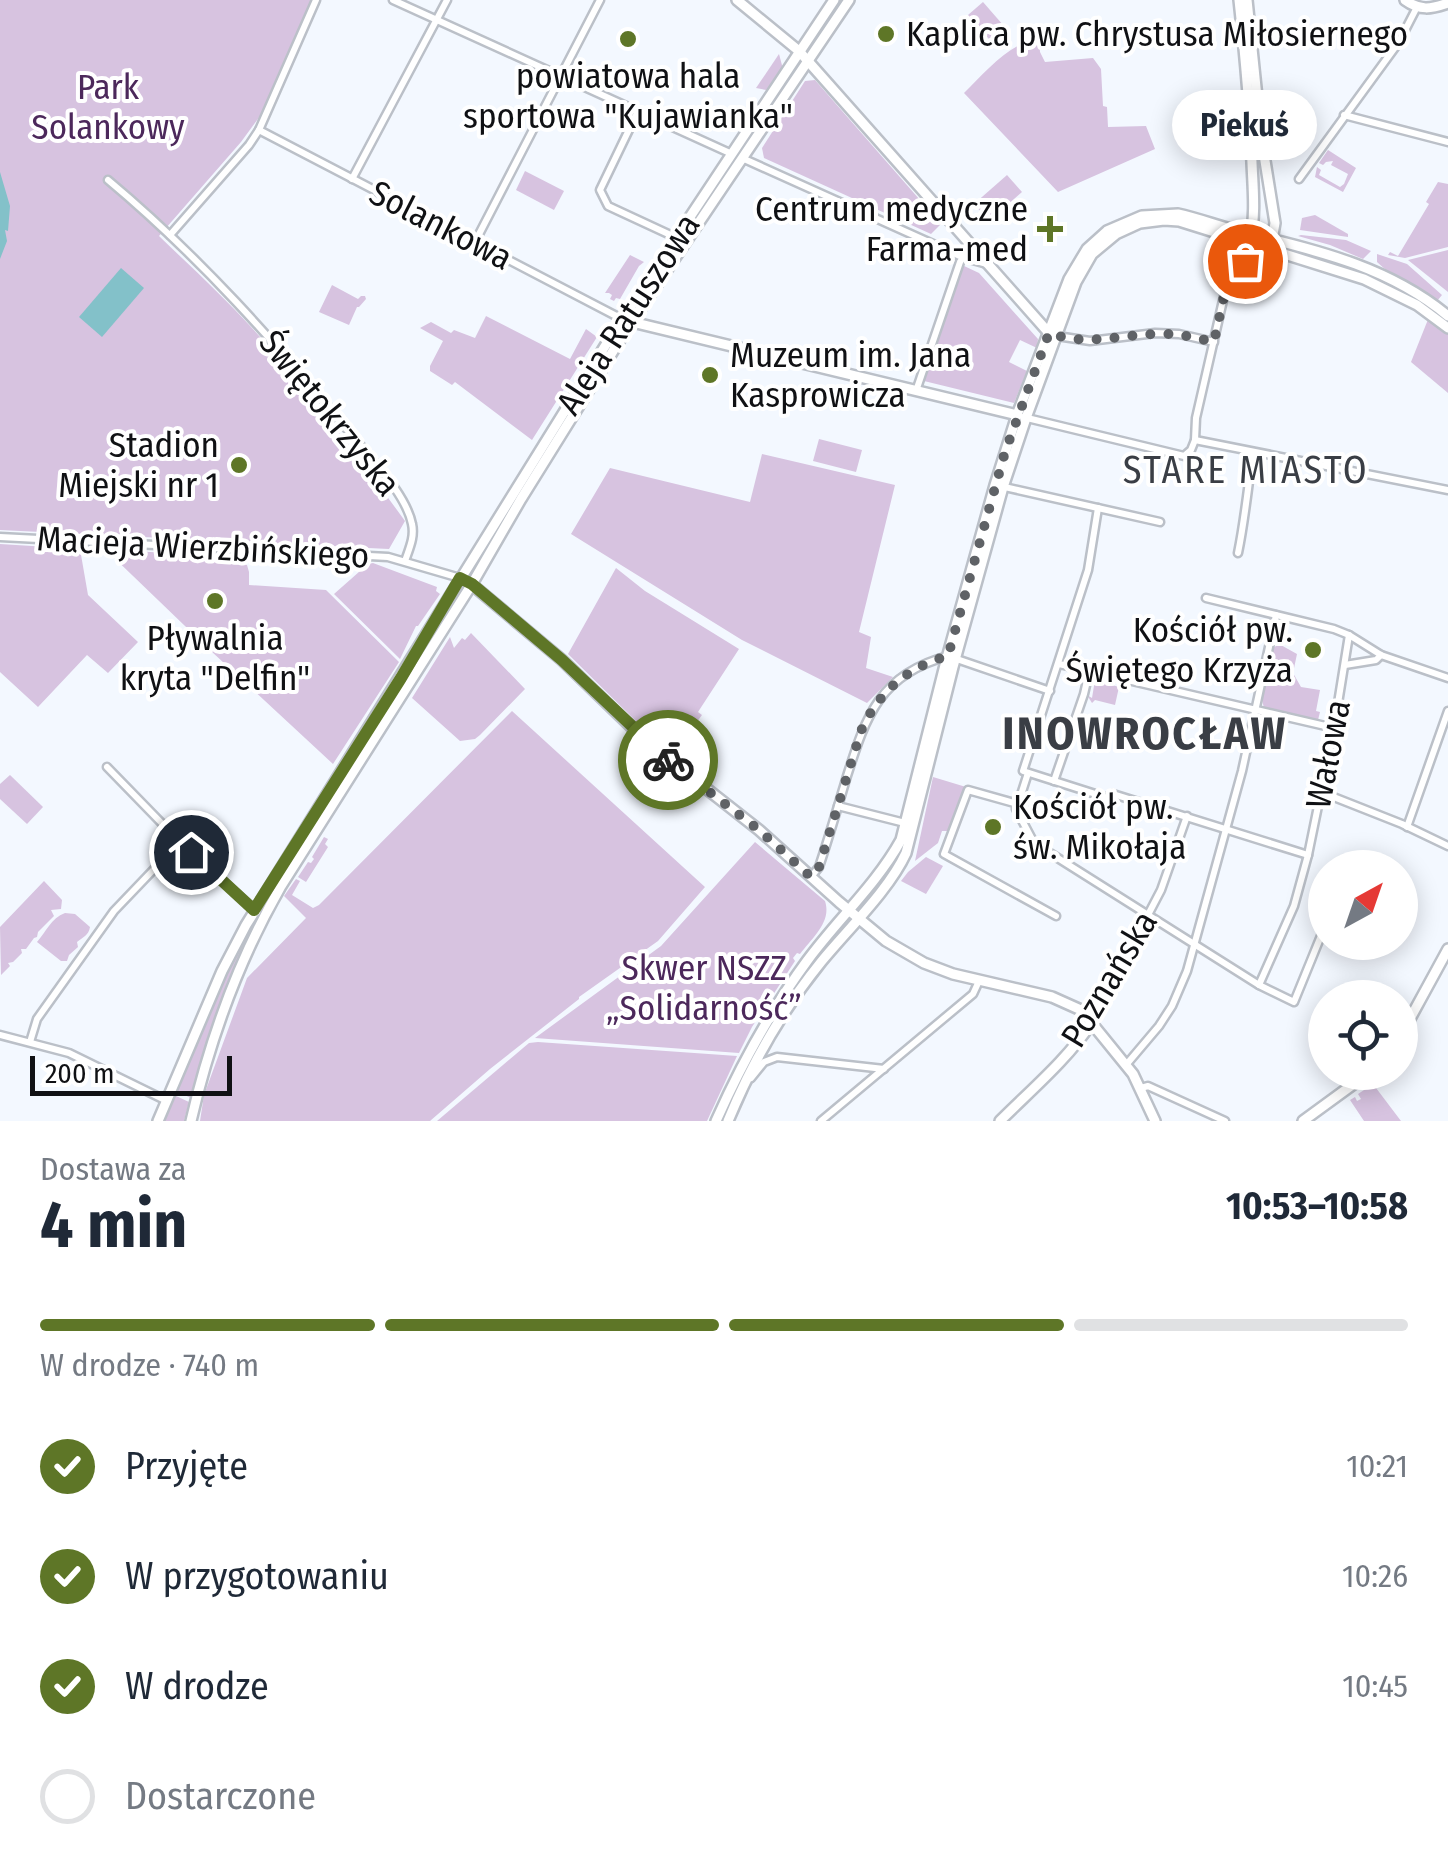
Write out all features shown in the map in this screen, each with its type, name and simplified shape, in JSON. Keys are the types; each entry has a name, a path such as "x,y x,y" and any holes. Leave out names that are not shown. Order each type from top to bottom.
{"street":[{"path":"170,235 259,130 316,0"},
{"path":"393,0 962,257 988,264"},
{"path":"352,178 447,0"},
{"path":"474,242 600,0"},
{"path":"738,0 800,51 1053,335 1090,341 1179,334 1214,342"},
{"name":"Aleja Ratuszowa","path":"628,320 834,0"},
{"name":"Aleja Ratuszowa","path":"259,914 460,578 517,497 677,238 808,62 849,0"},
{"path":"1240,0 1254,215 1249,243 1224,296 1194,440 1448,490"},
{"path":"1247,0 1275,223 1271,244"},
{"path":"1405,0 1426,9 1448,3"},
{"path":"1299,179 1399,42 1417,7"},
{"path":"638,112 600,190 608,206 677,238"},
{"path":"1344,115 1448,142"},
{"name":"Solankowa","path":"259,130 628,320 1184,456 1192,450 1194,440"},
{"name":"Świętokrzyska","path":"108,180 170,235 271,337 366,452 398,494 413,526 405,561"},
{"path":"728,1121 781,1021 901,840 1021,417 1084,265 1101,244 1128,228 1156,221 1178,221 1249,243 1336,256 1384,275 1426,298 1448,316"},
{"path":"1271,244 1418,304 1448,328"},
{"path":"916,392 962,257 971,246"},
{"path":"1238,552 1253,452"},
{"path":"999,486 1160,522"},
{"name":"Aleja Ratuszowa","path":"259,914 472,584 517,497"},
{"path":"1098,508 1088,570 1016,808 1034,843 1260,985 1294,1002 1311,960"},
{"name":"Macieja Wierzbińskiego","path":"0,537 405,561"},
{"path":"405,561 472,584 562,660 657,750 759,830 886,941 953,974 1065,1002 1081,1010 1126,1065 1155,1121"},
{"path":"1206,598 1327,627 1349,635 1381,655 1448,678"},
{"path":"1126,1065 1172,1006 1195,944 1257,708 1276,615"},
{"name":"Wałowa","path":"1309,850 1349,635"},
{"path":"1344,665 1376,660 1381,655"},
{"path":"811,877 819,867 861,731 876,703 898,680 912,670 952,658 1050,690"},
{"path":"1059,664 1334,728"},
{"path":"1054,782 1089,672"},
{"path":"1407,827 1448,711"},
{"path":"108,766 180,842 259,914"},
{"path":"1025,772 1108,798 1113,794 1142,802 1308,855"},
{"path":"1018,804 968,790 944,854 1056,916"},
{"path":"1320,792 1448,846"},
{"path":"838,806 901,822"},
{"name":"Poznańska","path":"1000,1121 1058,1063 1092,1022 1161,890 1187,816"},
{"path":"30,1042 36,1019 114,911 180,842"},
{"name":"Wałowa","path":"1260,985 1294,906 1308,855"},
{"path":"158,1121 222,971 259,914"},
{"path":"191,1121 215,1035 259,914"},
{"path":"716,1121 741,1068 808,960 853,914"},
{"path":"1418,1004 1448,950"},
{"path":"821,1121 973,994 980,981"},
{"path":"0,1035 69,1053 168,1101"},
{"path":"743,1087 764,1062 777,1057 885,1069"},
{"path":"1141,1088 1148,1086 1225,1121"},
{"path":"1304,1121 1346,1090"}],"green space":[{"name":"Park Solankowy","path":"0,0 312,0 263,112 159,236 273,351 387,496 405,521 389,549 0,530"},
{"path":"983,2 1010,33 995,46 968,15"},
{"path":"1039,39 1045,62 1093,58 1101,69 1108,127 1146,126 1155,149 1058,192 964,93 1007,52"},
{"path":"779,54 783,69 773,86 766,90 756,88"},
{"path":"815,80 941,224 931,234 764,158 762,148 805,81"},
{"path":"1328,150 1356,168 1343,192 1315,177 1317,167 1321,170 1319,175 1340,187 1344,184 1348,174 1331,165 1333,161 1319,163"},
{"path":"525,171 564,191 554,210 516,190"},
{"path":"1007,175 1022,192 989,221 974,204"},
{"path":"1438,182 1448,184 1448,247 1405,258 1388,255 1390,252 1398,256"},
{"path":"1315,215 1348,237 1300,230 1302,218"},
{"path":"1298,236 1346,240 1371,251 1363,259"},
{"path":"1448,250 1448,292 1408,260"},
{"path":"1377,254 1407,264 1442,295 1437,301 1398,278 1377,262"},
{"path":"630,255 644,262 620,299 614,301 610,299 612,295 605,293"},
{"path":"962,265 979,273 1038,339 1037,348 1020,340 1009,362 1027,371 1014,403 924,381"},
{"path":"332,285 358,299 365,296 349,325 319,312"},
{"path":"486,316 570,359 586,329 597,337 532,440 455,382 452,385 430,371 443,341 420,328 431,322 451,333 454,330 475,338"},
{"path":"1429,317 1448,333 1448,393 1411,362"},
{"path":"819,439 862,450 856,472 813,461"},
{"path":"762,454 895,485 859,632 871,637 866,668 893,677 867,703 742,640 571,534 610,468 750,502"},
{"path":"0,544 80,549 88,595 138,642 108,673 87,655 38,707 0,672"},
{"path":"106,550 239,556 239,562 247,565 249,585 326,590 399,662 333,764"},
{"path":"373,563 437,587 440,594 416,626 400,659 334,594"},
{"path":"616,568 645,591 739,649 698,712 702,715 673,754 568,654"},
{"path":"450,600 403,686 277,881 401,685"},
{"path":"471,633 525,689 475,739 460,741 412,698 450,637 454,648"},
{"path":"1279,644 1297,654 1293,673 1301,687 1320,690 1318,720 1264,708 1262,700 1273,648"},
{"path":"1095,680 1119,687 1115,705 1095,700 1092,703 1087,695 1092,698"},
{"path":"512,711 705,887 658,941 579,997 430,1121 200,1121 204,1095 247,978 306,918 284,896 296,879 300,881 292,895 313,908 319,905"},
{"path":"10,775 43,807 27,824 0,799 0,784"},
{"path":"933,777 966,787 949,831 942,831 938,843 915,861"},
{"path":"324,837 328,847 306,882 298,877 314,859"},
{"name":"Skwer NSZZ „Solidarność”","path":"755,842 825,901 826,916 820,929 793,958 795,961 739,1053 535,1038 661,946"},
{"path":"926,857 943,866 926,894 901,881"},
{"path":"44,881 62,900 61,909 51,910 54,916 1,975 0,927"},
{"path":"65,913 75,914 90,927 67,961 61,961 37,942 52,922"},
{"path":"253,919 256,922 238,962 191,1098 176,1091 222,980"},
{"path":"529,1043 737,1056 707,1121 437,1121"},
{"path":"1378,1090 1401,1121 1364,1121 1350,1100 1361,1099 1358,1094"},
{"path":"174,1095 189,1102 184,1121 162,1121"}],"water":[{"path":"0,172 10,206 7,241 0,259"},
{"path":"121,268 144,288 102,337 79,317"}],"way so far":[{"path":"668,760 759,830 811,877 819,867 870,712 898,680 948,656 1005,452 1049,333 1090,341 1179,334 1214,342 1224,296 1245,261"}],"place":[{"name":"Kaplica pw. Chrystusa Miłosiernego","path":"886,34"},
{"name":"powiatowa hala sportowa \"Kujawianka\"","path":"628,39"},
{"name":"Centrum medyczne Farma-med","path":"1050,229"},
{"name":"Piekuś","path":"1245,261"},
{"name":"Muzeum im. Jana Kasprowicza","path":"710,375"},
{"name":"Stadion Miejski nr 1","path":"239,465"},
{"name":"Pływalnia kryta \"Delfin\"","path":"215,601"},
{"name":"Kościół pw. Świętego Krzyża","path":"1313,650"},
{"name":"Kościół pw. św. Mikołaja","path":"993,827"}],"district":[{"name":"STARE MIASTO","path":"1246,470"},
{"name":"INOWROCŁAW","path":"1145,734"}],"route":[{"path":"191,852 254,910 460,578 562,660 668,760"}]}
